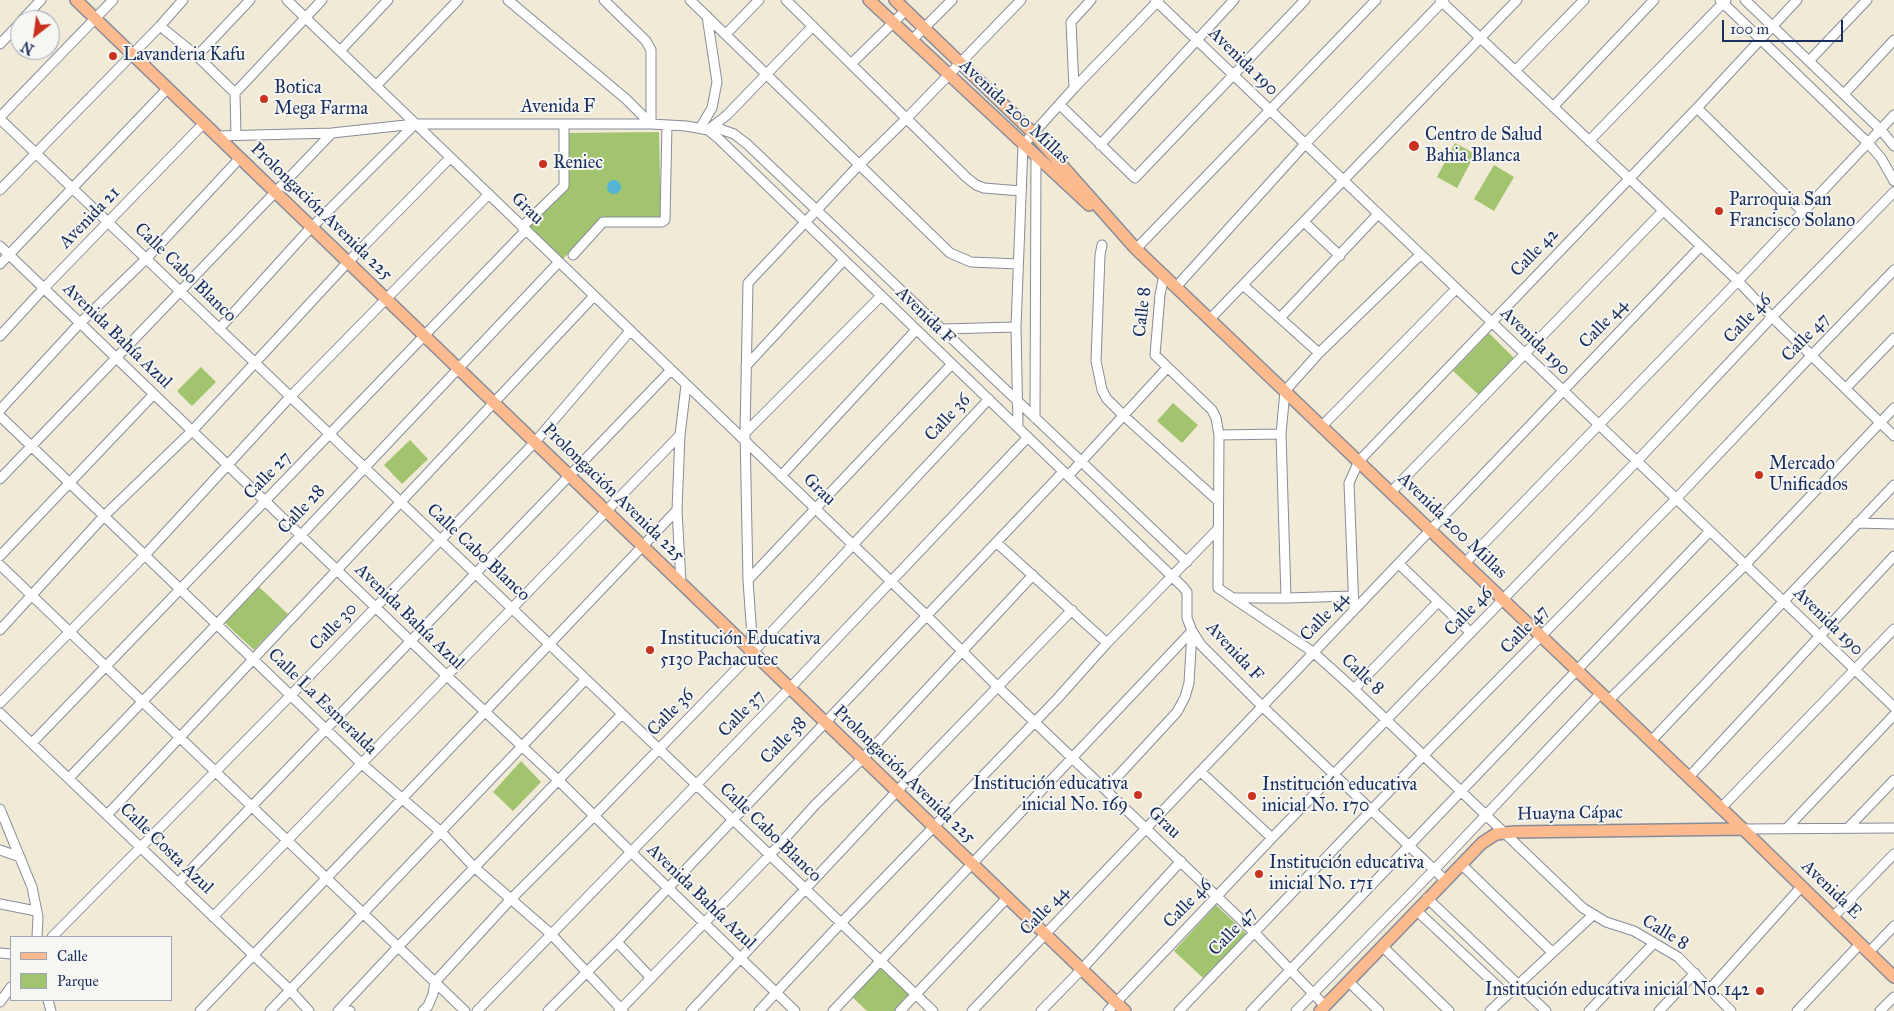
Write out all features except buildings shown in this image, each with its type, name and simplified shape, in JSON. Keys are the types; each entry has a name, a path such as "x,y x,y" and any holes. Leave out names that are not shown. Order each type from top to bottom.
{"main road":[{"name":"Prolongación Avenida 225","path":"76,0 1082,969 1112,1007 1125,1011"},
{"name":"Avenida 200 Millas","path":"895,0 1034,134 1136,249"},
{"name":"Avenida 200 Millas","path":"874,2 893,23 1164,275 1743,829"},
{"name":"Huayna Cápac","path":"1322,1008 1482,842 1496,834 1743,829"},
{"name":"Avenida E","path":"1743,829 1894,976"}],"street":[{"path":"31,10 41,0"},
{"path":"0,118 113,0"},
{"path":"0,190 183,0"},
{"path":"197,56 250,0"},
{"name":"Grau","path":"286,0 686,385 746,438 780,476 1255,932 1313,994 1322,1008"},
{"path":"236,135 235,93 322,0"},
{"path":"340,51 388,0"},
{"path":"376,86 458,0"},
{"path":"508,0 626,99 652,124"},
{"path":"604,0 646,41 651,50 652,124"},
{"path":"690,0 950,253 971,262 1018,264"},
{"path":"726,34 759,0"},
{"path":"787,0 966,178 984,188 1021,191"},
{"path":"912,40 952,0"},
{"path":"753,652 748,580 746,438 748,283 806,224 817,209 859,165 1021,0"},
{"path":"1074,88 1071,22 1091,0"},
{"path":"1100,145 1234,0"},
{"path":"1060,106 1135,178 1304,0"},
{"path":"1136,249 1376,0"},
{"path":"1210,319 1517,0"},
{"path":"1553,106 1654,0"},
{"path":"1746,0 1881,130 1894,146"},
{"name":"Calle 42","path":"1354,610 1349,483 1358,461 1697,108 1796,0"},
{"path":"1809,60 1866,0"},
{"path":"1018,427 1016,327 1023,145 1157,1"},
{"name":"Avenida 190","path":"1157,1 1894,707"},
{"path":"1176,287 1305,144 1442,1 1738,281 1772,317 1894,436"},
{"path":"1590,141 1723,1 1868,143 1881,158 1894,181"},
{"path":"1515,71 1580,2"},
{"path":"851,64 906,10"},
{"path":"704,129 712,108 717,82 707,16"},
{"path":"160,26 197,56 235,93"},
{"path":"704,129 727,115 813,26"},
{"path":"0,44 10,33"},
{"path":"1844,94 1894,40"},
{"path":"0,264 168,88"},
{"path":"1697,108 1803,212"},
{"path":"1464,562 1599,426 1894,115"},
{"name":"Calle Cabo Blanco","path":"0,118 550,644 731,820 881,960 932,1011"},
{"name":"Avenida 21","path":"0,336 204,123"},
{"path":"219,329 312,228 415,124"},
{"name":"Avenida F","path":"218,136 332,133 415,124 652,124 704,129 719,139 1187,592 1187,618 1192,631 1201,645 1262,706 1446,880"},
{"name":"Calle 27","path":"32,744 425,336 564,186 564,124"},
{"path":"573,255 604,222 662,222 666,220 667,125"},
{"path":"704,129 720,129 734,134 817,209 1188,562"},
{"path":"0,478 332,133"},
{"path":"1035,418 1036,157"},
{"path":"0,410 80,323 146,259 240,158"},
{"path":"0,630 104,516 192,431 348,262 450,158"},
{"name":"Calle 46","path":"1112,1007 1272,838 1504,600 1772,317 1894,192"},
{"path":"0,703 145,555 290,397 489,194"},
{"path":"1391,492 1663,211"},
{"path":"1280,318 1378,214"},
{"path":"1304,222 1340,256"},
{"path":"1102,245 1096,361 1102,390 1124,416 1217,500"},
{"name":"Avenida Bahía Azul","path":"0,246 410,641 558,780 795,1011"},
{"name":"Calle 44","path":"972,1011 1700,246"},
{"path":"1286,598 1281,434 1285,391 1319,352 1420,255"},
{"path":"746,366 844,260"},
{"name":"Calle 28","path":"69,778 301,536 559,262"},
{"name":"Calle 47","path":"1179,1011 1423,756 1676,499 1894,270"},
{"name":"Calle 8","path":"1164,275 1160,296 1155,355 1212,410 1216,418 1219,435 1217,500 1218,588 1313,652 1583,908 1606,922 1634,932 1678,957 1728,1010"},
{"path":"1243,285 1319,352"},
{"path":"1322,426 1456,288"},
{"path":"107,815 594,296"},
{"path":"746,438 881,296"},
{"path":"942,329 1016,327"},
{"path":"780,476 916,330"},
{"name":"Calle 30","path":"53,936 291,695 535,442 630,331"},
{"path":"1846,388 1894,338"},
{"path":"748,580 952,364"},
{"name":"Calle 38","path":"548,1011 587,974 731,820 997,543 1066,474 1082,462 1167,368"},
{"path":"178,883 671,370"},
{"path":"680,582 677,510 680,435 686,385"},
{"path":"0,556 154,394"},
{"name":"Calle 36","path":"435,982 510,900 753,652 989,399"},
{"path":"1296,1011 1485,815 1605,696 1745,565 1894,408"},
{"name":"Calle La Esmeralda","path":"0,416 362,764 441,832 474,867 551,934 621,1010"},
{"path":"1219,435 1281,434"},
{"path":"214,917 680,435"},
{"name":"Calle 37","path":"477,1011 632,853 1028,437"},
{"path":"1651,741 1894,485"},
{"path":"200,1011 677,510"},
{"path":"1857,523 1894,524"},
{"path":"760,1011 841,923 1036,722 1107,643 1188,562 1217,530"},
{"path":"1250,1011 1710,531"},
{"path":"997,543 1107,643"},
{"path":"1689,777 1894,556"},
{"path":"1399,564 1471,634"},
{"path":"0,565 325,879 465,1011"},
{"path":"621,1010 769,856 815,805 863,758 1033,576"},
{"path":"1233,598 1353,596"},
{"path":"1354,689 1438,602"},
{"path":"691,1011 897,791 1072,610"},
{"path":"1721,808 1894,628"},
{"path":"833,1011 1192,631"},
{"path":"1106,789 1177,712 1185,697 1188,683 1192,631"},
{"path":"270,1011 361,913 441,832 586,679"},
{"name":"Calle Costa Azul","path":"0,712 290,990 309,1011"},
{"path":"339,1010 622,714"},
{"path":"1787,828 1894,715"},
{"path":"1201,772 1272,838"},
{"path":"1848,828 1894,780"},
{"path":"0,809 32,887 38,917 37,936"},
{"name":"Huayna Cápac","path":"1743,829 1894,828"},
{"path":"0,850 20,857"},
{"path":"1833,916 1894,854"},
{"path":"1041,1011 1181,861"},
{"path":"1461,864 1552,952"},
{"path":"1708,990 1802,886"},
{"path":"900,1011 1008,898"},
{"path":"1427,898 1546,1011"},
{"path":"0,904 36,911"},
{"path":"1416,910 1507,995"},
{"path":"1490,1011 1593,915"},
{"path":"1797,1011 1864,948 1894,926"},
{"path":"617,942 652,978"},
{"path":"1589,1011 1654,943"},
{"path":"1382,946 1450,1011"},
{"path":"1659,1011 1695,973"},
{"path":"1348,981 1379,1011"},
{"path":"423,1011 434,994 435,982"},
{"path":"0,1002 10,987"},
{"path":"1880,1011 1894,997"},
{"path":"339,1010 350,1011"}],"green space":[{"path":"659,132 661,218 600,220 561,261 526,228 566,186 566,133"},
{"path":"1455,143 1475,154 1457,188 1437,177"},
{"path":"1494,165 1514,177 1494,211 1474,199"},
{"path":"1489,333 1515,359 1479,395 1453,371"},
{"path":"201,367 216,382 192,406 177,391"},
{"path":"1173,403 1198,425 1182,443 1157,421"},
{"path":"410,440 428,459 402,484 384,465"},
{"path":"259,587 288,614 254,650 225,623"},
{"path":"521,761 541,782 513,811 493,792"},
{"path":"1216,905 1248,935 1203,978 1174,951"},
{"path":"880,966 910,996 896,1011 867,1011 851,996"}],"water":[{"path":"614,180 619,182 621,187 619,192 614,194 609,192 607,187 609,182"}],"place":[{"name":"Lavanderia Kafu","path":"113,56"},
{"name":"Botica Mega Farma","path":"264,99"},
{"name":"Centro de Salud Bahia Blanca","path":"1414,146"},
{"name":"Reniec","path":"543,164"},
{"name":"Parroquia San Francisco Solano","path":"1719,211"},
{"name":"Mercado Unificados","path":"1759,475"},
{"name":"Institución Educativa 5130 Pachacutec","path":"650,650"},
{"name":"Institución educativa inicial No. 169","path":"1138,795"},
{"name":"Institución educativa inicial No. 170","path":"1252,796"},
{"name":"Institución educativa inicial No. 171","path":"1259,874"},
{"name":"Institución educativa inicial No. 142","path":"1760,991"}]}
